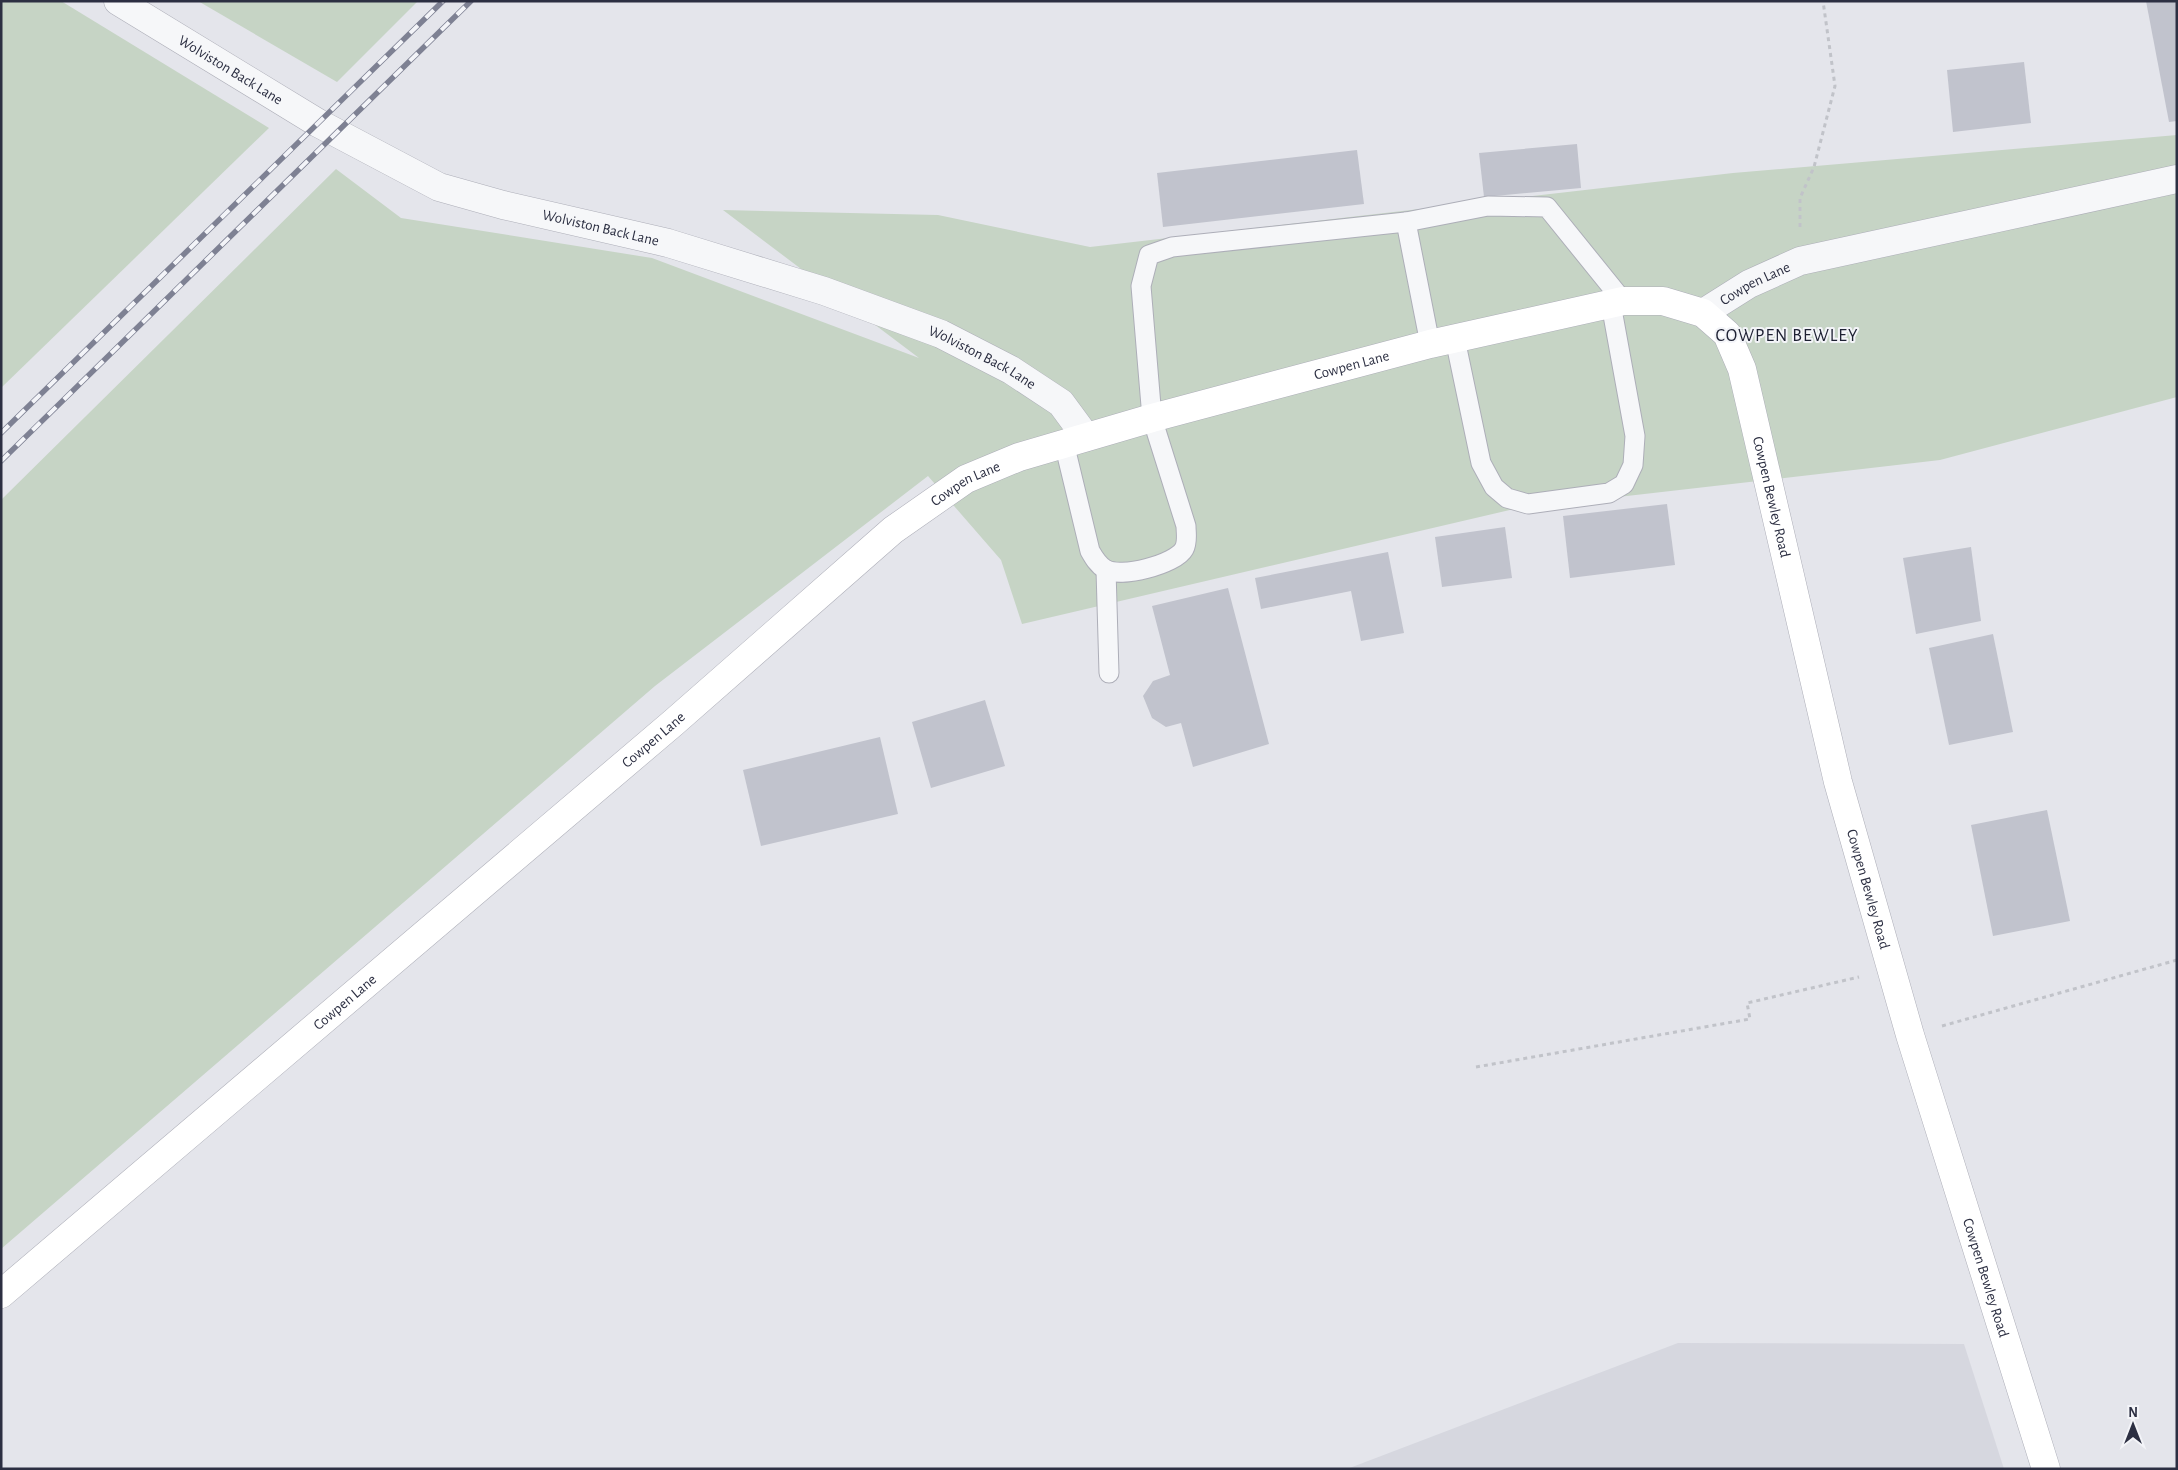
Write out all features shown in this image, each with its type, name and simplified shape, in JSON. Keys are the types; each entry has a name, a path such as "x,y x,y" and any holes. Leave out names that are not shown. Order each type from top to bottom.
{"street":[{"name":"Wolviston Back Lane","path":"118,1 318,123 438,187 503,205 668,243 824,291 941,334 1010,370 1061,403 1075,440"},
{"name":"Cowpen Lane","path":"1,1294 673,723 893,530 966,479 1018,456 1152,418 1442,342 1617,303 1663,301 1703,313 1749,284 1800,261 2177,179"},
{"name":"Cowpen Bewley Road","path":"1703,313 1728,334 1742,369 1838,782 1910,1035 2046,1469"}],"lane":[{"path":"1075,440 1090,551 1096,561 1106,570 1122,573 1138,571 1176,558 1184,549 1187,538 1186,526 1152,418 1141,286 1149,255 1172,247 1406,222 1488,206 1547,207 1617,303 1635,436 1633,465 1624,484 1609,493 1528,504 1507,498 1494,487 1481,464 1406,222"},
{"path":"1106,570 1109,673"}],"path":[{"path":"1800,261 1800,198 1814,167 1835,86 1823,1"},
{"path":"1910,1035 2177,960"},
{"path":"1476,1067 1750,1019 1746,1003 1892,970"}],"shaded area":[{"path":"1678,1343 1964,1344 2004,1469 1347,1469"}],"green space":[{"path":"1,1 61,1 269,128 1,388"},
{"path":"198,1 418,1 337,82"},
{"path":"2177,135 2177,397 1940,460 1514,509 1022,624 1001,560 928,476 655,686 1,1249 1,500 336,169 401,218 652,258 919,358 723,210 938,215 1090,247 1733,173"}],"building":[{"path":"2146,1 2177,1 2177,121 2169,122"},
{"path":"2024,62 2031,123 1953,132 1947,70"},
{"path":"1577,144 1581,188 1484,197 1479,153"},
{"path":"1357,150 1364,204 1163,227 1157,173"},
{"path":"1667,504 1675,565 1570,578 1563,516"},
{"path":"1505,527 1512,578 1442,587 1435,537"},
{"path":"1971,547 1981,621 1916,634 1903,558"},
{"path":"1388,552 1404,633 1361,641 1351,591 1261,609 1255,578"},
{"path":"1228,588 1269,744 1193,767 1181,723 1166,727 1152,718 1143,696 1153,681 1170,675 1152,606"},
{"path":"1993,634 2013,732 1949,745 1929,648"},
{"path":"985,700 1005,766 931,788 912,722"},
{"path":"880,737 898,814 761,846 743,770"},
{"path":"2047,810 2070,921 1993,936 1971,825"}],"railway":[{"path":"1,433 443,1"},
{"path":"1,461 471,1"}],"district":[{"name":"COWPEN BEWLEY","path":"1787,335"}]}
